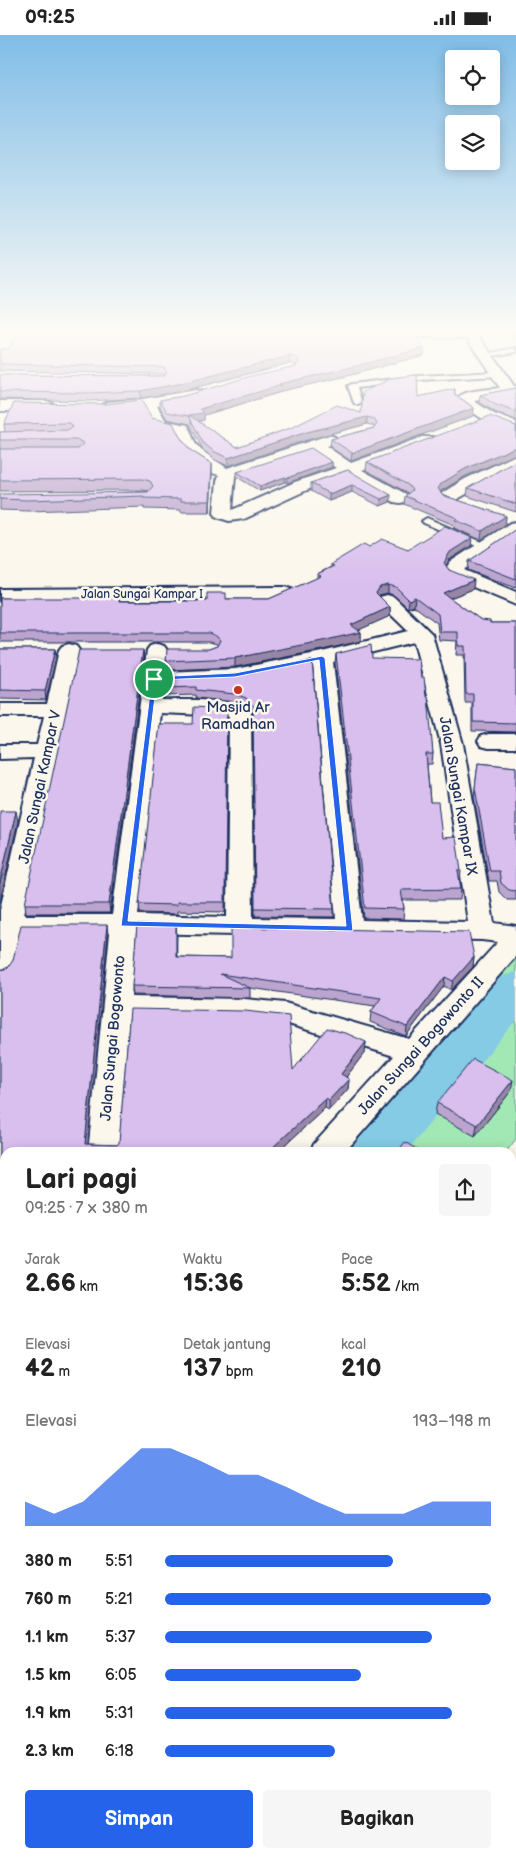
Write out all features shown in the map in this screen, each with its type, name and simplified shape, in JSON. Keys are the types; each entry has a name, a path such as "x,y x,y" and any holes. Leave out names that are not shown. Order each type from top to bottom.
{"street":[{"path":"154,414 160,425 182,428 186,443 197,457 228,473"},
{"path":"486,414 516,428"},
{"path":"471,424 490,417"},
{"path":"346,436 228,473 225,479 223,513 234,516 301,486 443,434"},
{"path":"313,445 349,469 400,497"},
{"path":"465,503 448,497 470,483 516,460"},
{"path":"513,521 486,547 457,565 454,572 516,599"},
{"name":"Jalan Sungai Kampar I","path":"0,595 284,593"},
{"path":"387,601 422,634"},
{"path":"154,679 235,675 322,658 422,634"},
{"name":"Jalan Sungai Kampar IX","path":"422,634 452,744 482,931"},
{"name":"Jalan Sungai Kampar V","path":"0,969 5,924 13,913 69,650"},
{"name":"Jalan Sungai Bogowonto","path":"104,1147 124,924 151,706 156,650"},
{"path":"322,658 350,929"},
{"path":"151,706 232,709 240,713 240,926"},
{"path":"0,710 56,710"},
{"path":"489,741 516,741"},
{"path":"0,752 47,751"},
{"path":"5,924 124,924 482,931 516,935"},
{"name":"Jalan Sungai Bogowonto II","path":"330,1147 516,939"},
{"path":"116,1007 245,1009 286,1013 415,1052"}],"lane":[{"path":"427,521 486,547"}],"green space":[{"path":"516,955 516,1139 510,1147 340,1147"}],"building":[{"path":"9,414 150,414 152,418 173,423 180,437 190,450 212,464 210,501 143,498 144,496 28,500 0,499 0,494 148,492 153,486 150,481 142,479 0,480 0,449 78,449 84,444 78,440 0,440 0,432 67,430 73,427 70,423 4,424"},
{"path":"178,414 196,414 189,415 237,447 293,427 319,414 458,414 352,453 331,439 374,428 377,424 374,419 367,417 307,432 228,458 215,452 203,443 189,416"},
{"path":"490,416 516,426 516,447 465,469 442,483 438,488 442,495 506,516 482,531 405,496 412,490 408,485 367,462"},
{"path":"311,448 332,462 260,486 237,472"},
{"path":"516,461 516,504 468,488"},
{"path":"348,470 391,495 381,499 352,485 329,494 311,483"},
{"path":"445,526 472,538 450,552 444,563 449,570 474,580 443,593 481,620 490,621 490,623 516,623 516,723 473,722 473,694 466,694 465,646 458,646 458,632 440,632 438,614 415,597 409,600 396,587 388,585 380,587 376,593 390,607 351,625 361,632 235,658 166,661 167,649 209,649 217,646 220,640 209,633 0,633 0,598 97,598 98,594 120,594 119,601 207,601 207,593 226,593 226,599 269,599 321,576 317,574 334,566 331,564 364,544 369,547 382,539 408,549"},
{"path":"516,529 516,579 469,561"},
{"path":"371,645 372,658 419,659 421,677 424,677 426,696 428,696 433,754 426,754 430,802 438,802 442,838 456,837 461,871 458,871 461,889 401,890 404,909 365,908 336,654"},
{"path":"0,649 55,649 45,691 0,690"},
{"path":"79,650 143,650 109,904 25,904"},
{"path":"312,661 334,909 255,908 253,705 246,698 235,694 196,690 196,687 164,688 164,679 235,675"},
{"path":"194,707 227,709 225,902 177,902 177,905 139,904 159,724 193,724"},
{"path":"478,763 516,767 516,891 509,890 501,883 499,871 490,871 475,788"},
{"path":"0,811 16,811 0,883"},
{"path":"21,925 107,925 85,1144 117,1145 119,1143 130,1009 245,1011 289,1016 293,1070 327,1028 366,1042 341,1074 349,1079 329,1100 326,1098 273,1147 0,1147 0,970 8,968 13,960"},
{"path":"137,925 176,926 176,957 231,958 231,927 469,932 474,957 453,981 445,977 407,1027 371,1012 381,998 220,974 250,988 132,986"},
{"path":"473,1059 513,1080 477,1125 437,1103"},
{"path":"405,1142 413,1147 401,1147"}],"waterway":[{"path":"379,1147 516,989"}],"place":[{"name":"Masjid Ar Ramadhan","path":"238,690"}],"route":[{"path":"322,658 350,929 124,924 154,679 235,675 322,658"}]}
